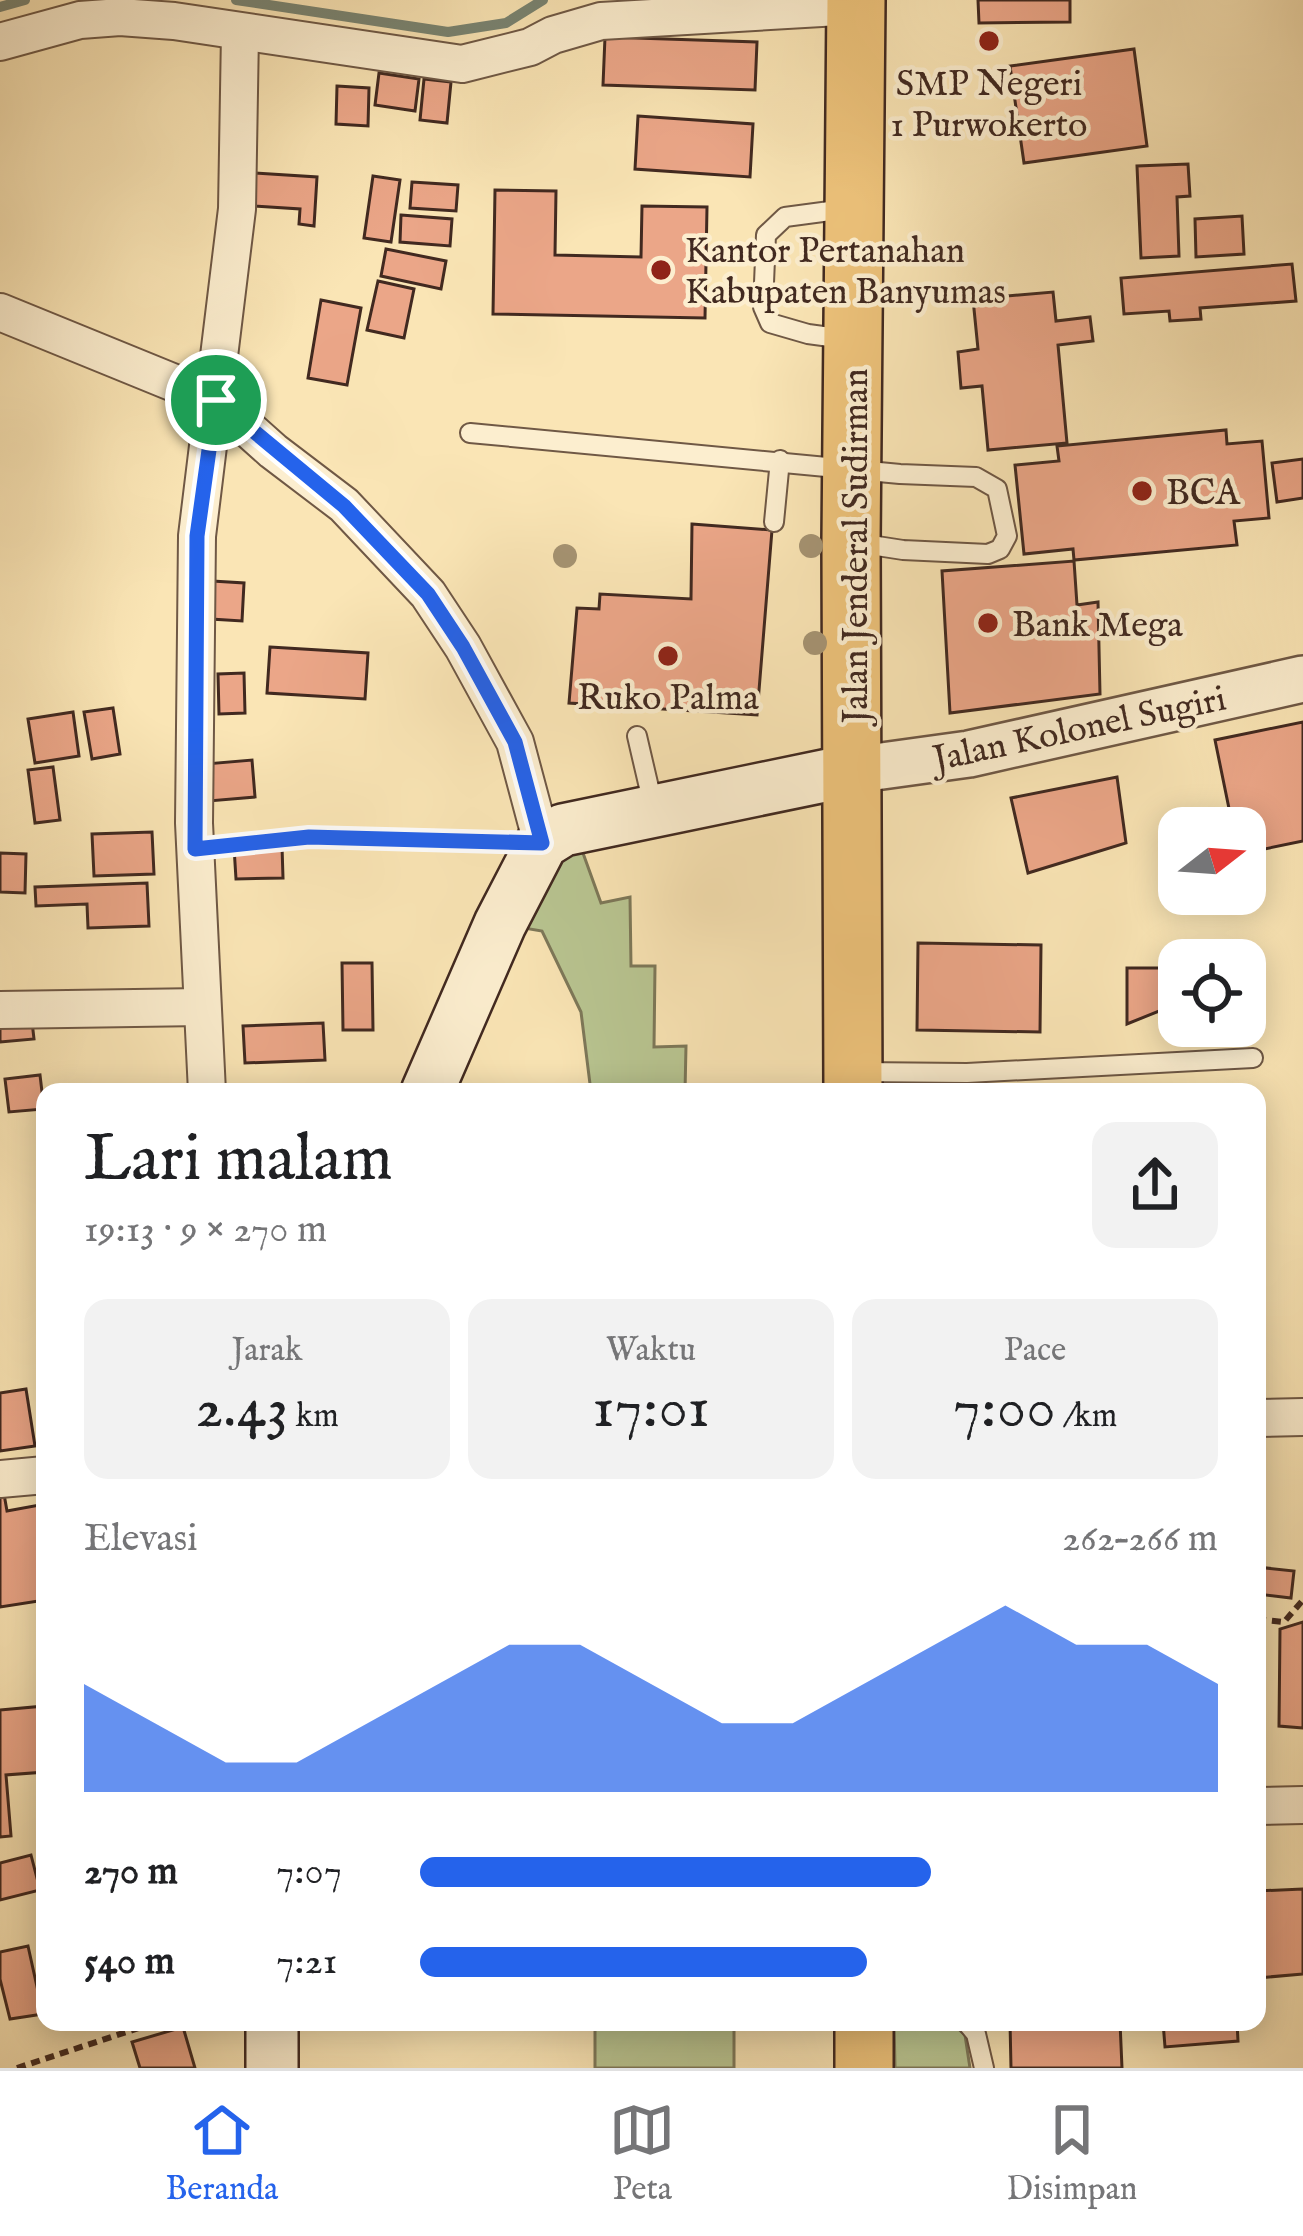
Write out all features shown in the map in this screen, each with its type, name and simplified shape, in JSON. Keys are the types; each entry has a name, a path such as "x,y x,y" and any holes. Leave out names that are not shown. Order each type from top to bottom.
{"main road":[{"name":"Jalan Jenderal Sudirman","path":"853,1082 856,3"},
{"path":"431,1083 500,923 542,843 563,830 853,770"},
{"path":"272,2031 272,2068"},
{"path":"864,2031 864,2068"}],"street":[{"path":"0,42 80,20 120,17 462,64 530,47 601,21 856,3"},
{"path":"206,1083 195,849 197,536 237,208 240,33"},
{"path":"0,312 216,400 344,506 428,594 463,647 515,742 542,843"},
{"name":"Jalan Kolonel Sugiri","path":"853,770 970,754 1303,679"},
{"path":"0,1010 202,1006"},
{"path":"1266,1418 1303,1417"},
{"path":"0,1479 36,1476"},
{"path":"1266,1806 1303,1805"}],"lane":[{"path":"854,340 808,334 770,322 763,307 766,235 773,224 784,217 856,207"},
{"path":"470,433 853,470 976,477 998,489 1007,536 1000,549 988,554 851,542"},
{"path":"774,522 780,460"},
{"path":"638,736 655,813"},
{"path":"853,1082 1116,1062 1253,1058"},
{"path":"974,2031 984,2068"}],"path":[{"path":"195,849 309,837 542,843"},
{"path":"1266,1620 1284,1622 1303,1600"},
{"path":"17,2068 130,2031"}],"green space":[{"path":"579,842 601,903 630,897 631,966 655,966 654,1047 686,1046 685,1083 590,1083 581,1012 542,931 500,924"},
{"path":"595,2031 734,2031 734,2068 595,2068"},
{"path":"894,2031 961,2031 965,2035 970,2068 895,2068"}],"building":[{"path":"978,0 1070,0 1070,22 979,23"},
{"path":"605,37 757,42 755,90 603,85"},
{"path":"1134,49 1147,146 1024,163 1010,66"},
{"path":"379,73 419,79 415,111 375,105"},
{"path":"424,79 451,82 447,123 420,120"},
{"path":"337,86 369,88 368,126 336,124"},
{"path":"638,116 753,124 750,177 635,169"},
{"path":"1188,164 1190,196 1177,197 1179,256 1141,258 1137,166"},
{"path":"255,173 317,177 314,226 299,224 300,209 253,206"},
{"path":"373,176 400,180 391,242 364,238"},
{"path":"412,182 458,185 456,211 410,208"},
{"path":"495,190 556,191 555,255 641,257 642,206 707,207 705,318 493,314"},
{"path":"401,215 452,219 450,246 400,242"},
{"path":"1242,216 1244,254 1196,257 1195,219"},
{"path":"386,249 446,261 441,289 381,276"},
{"path":"1292,264 1296,301 1200,308 1201,319 1170,321 1169,311 1124,314 1121,278"},
{"path":"378,281 414,289 404,338 367,330"},
{"path":"1053,292 1056,321 1090,317 1093,341 1058,345 1067,443 988,450 982,386 961,388 958,352 978,349 973,299"},
{"path":"321,300 361,308 347,385 308,378"},
{"name":"BCA","path":"1226,430 1227,444 1262,441 1269,518 1234,521 1237,545 1074,560 1073,549 1024,554 1015,465 1059,461 1057,446"},
{"path":"1303,459 1303,498 1277,502 1272,463"},
{"name":"Ruko Palma","path":"692,524 772,530 757,715 569,703 577,608 599,609 600,594 691,599"},
{"path":"1074,561 1077,605 1098,602 1100,694 950,713 942,571"},
{"path":"212,581 244,583 242,621 211,619"},
{"path":"270,647 368,653 365,699 267,693"},
{"path":"244,673 245,713 219,714 218,674"},
{"path":"113,708 120,754 92,759 84,712"},
{"path":"73,712 79,756 35,763 28,719"},
{"path":"1303,722 1303,841 1266,849 1266,807 1229,807 1215,740"},
{"path":"252,760 255,797 209,801 205,764"},
{"path":"53,767 60,820 35,823 28,770"},
{"path":"1117,777 1126,843 1028,873 1011,798"},
{"path":"152,832 154,874 94,876 92,834"},
{"path":"282,846 283,878 236,879 234,847"},
{"path":"0,853 26,854 25,893 0,892"},
{"path":"147,883 149,926 88,928 87,904 36,906 35,887"},
{"path":"918,943 1041,945 1040,1032 917,1030"},
{"path":"342,963 372,963 373,1030 343,1030"},
{"path":"1127,968 1158,968 1158,1011 1127,1024"},
{"path":"31,1013 34,1039 0,1042 0,1016"},
{"path":"323,1023 325,1060 245,1063 243,1026"},
{"path":"40,1075 36,1110 9,1112 5,1079"},
{"path":"26,1389 35,1446 0,1451 0,1393"},
{"path":"4,1494 7,1511 36,1506 36,1601 0,1607 0,1495"},
{"path":"1266,1568 1294,1571 1291,1598 1266,1595"},
{"path":"1303,1622 1303,1728 1279,1726 1280,1629"},
{"path":"36,1707 36,1773 6,1775 11,1836 0,1837 0,1710"},
{"path":"31,1855 36,1891 0,1900 0,1863"},
{"path":"1303,1889 1303,1974 1266,1977 1266,1891"},
{"path":"28,1946 36,1982 36,2015 10,2019 0,1979 0,1952"},
{"path":"184,2031 195,2068 140,2068 132,2042"},
{"path":"1010,2031 1120,2031 1122,2068 1011,2068"},
{"path":"1164,2031 1237,2031 1238,2041 1165,2047"}],"waterway":[{"path":"0,7 25,0"},
{"path":"236,0 448,32 506,23 543,0"}],"place":[{"name":"SMP Negeri 1 Purwokerto","path":"989,41"},
{"name":"Kantor Pertanahan Kabupaten Banyumas","path":"661,270"},
{"name":"BCA","path":"1142,491"},
{"name":"Bank Mega","path":"988,623"},
{"name":"Ruko Palma","path":"668,656"}],"route":[{"path":"216,400 344,506 428,594 515,742 542,843 309,837 195,849 197,536 216,400"}]}
